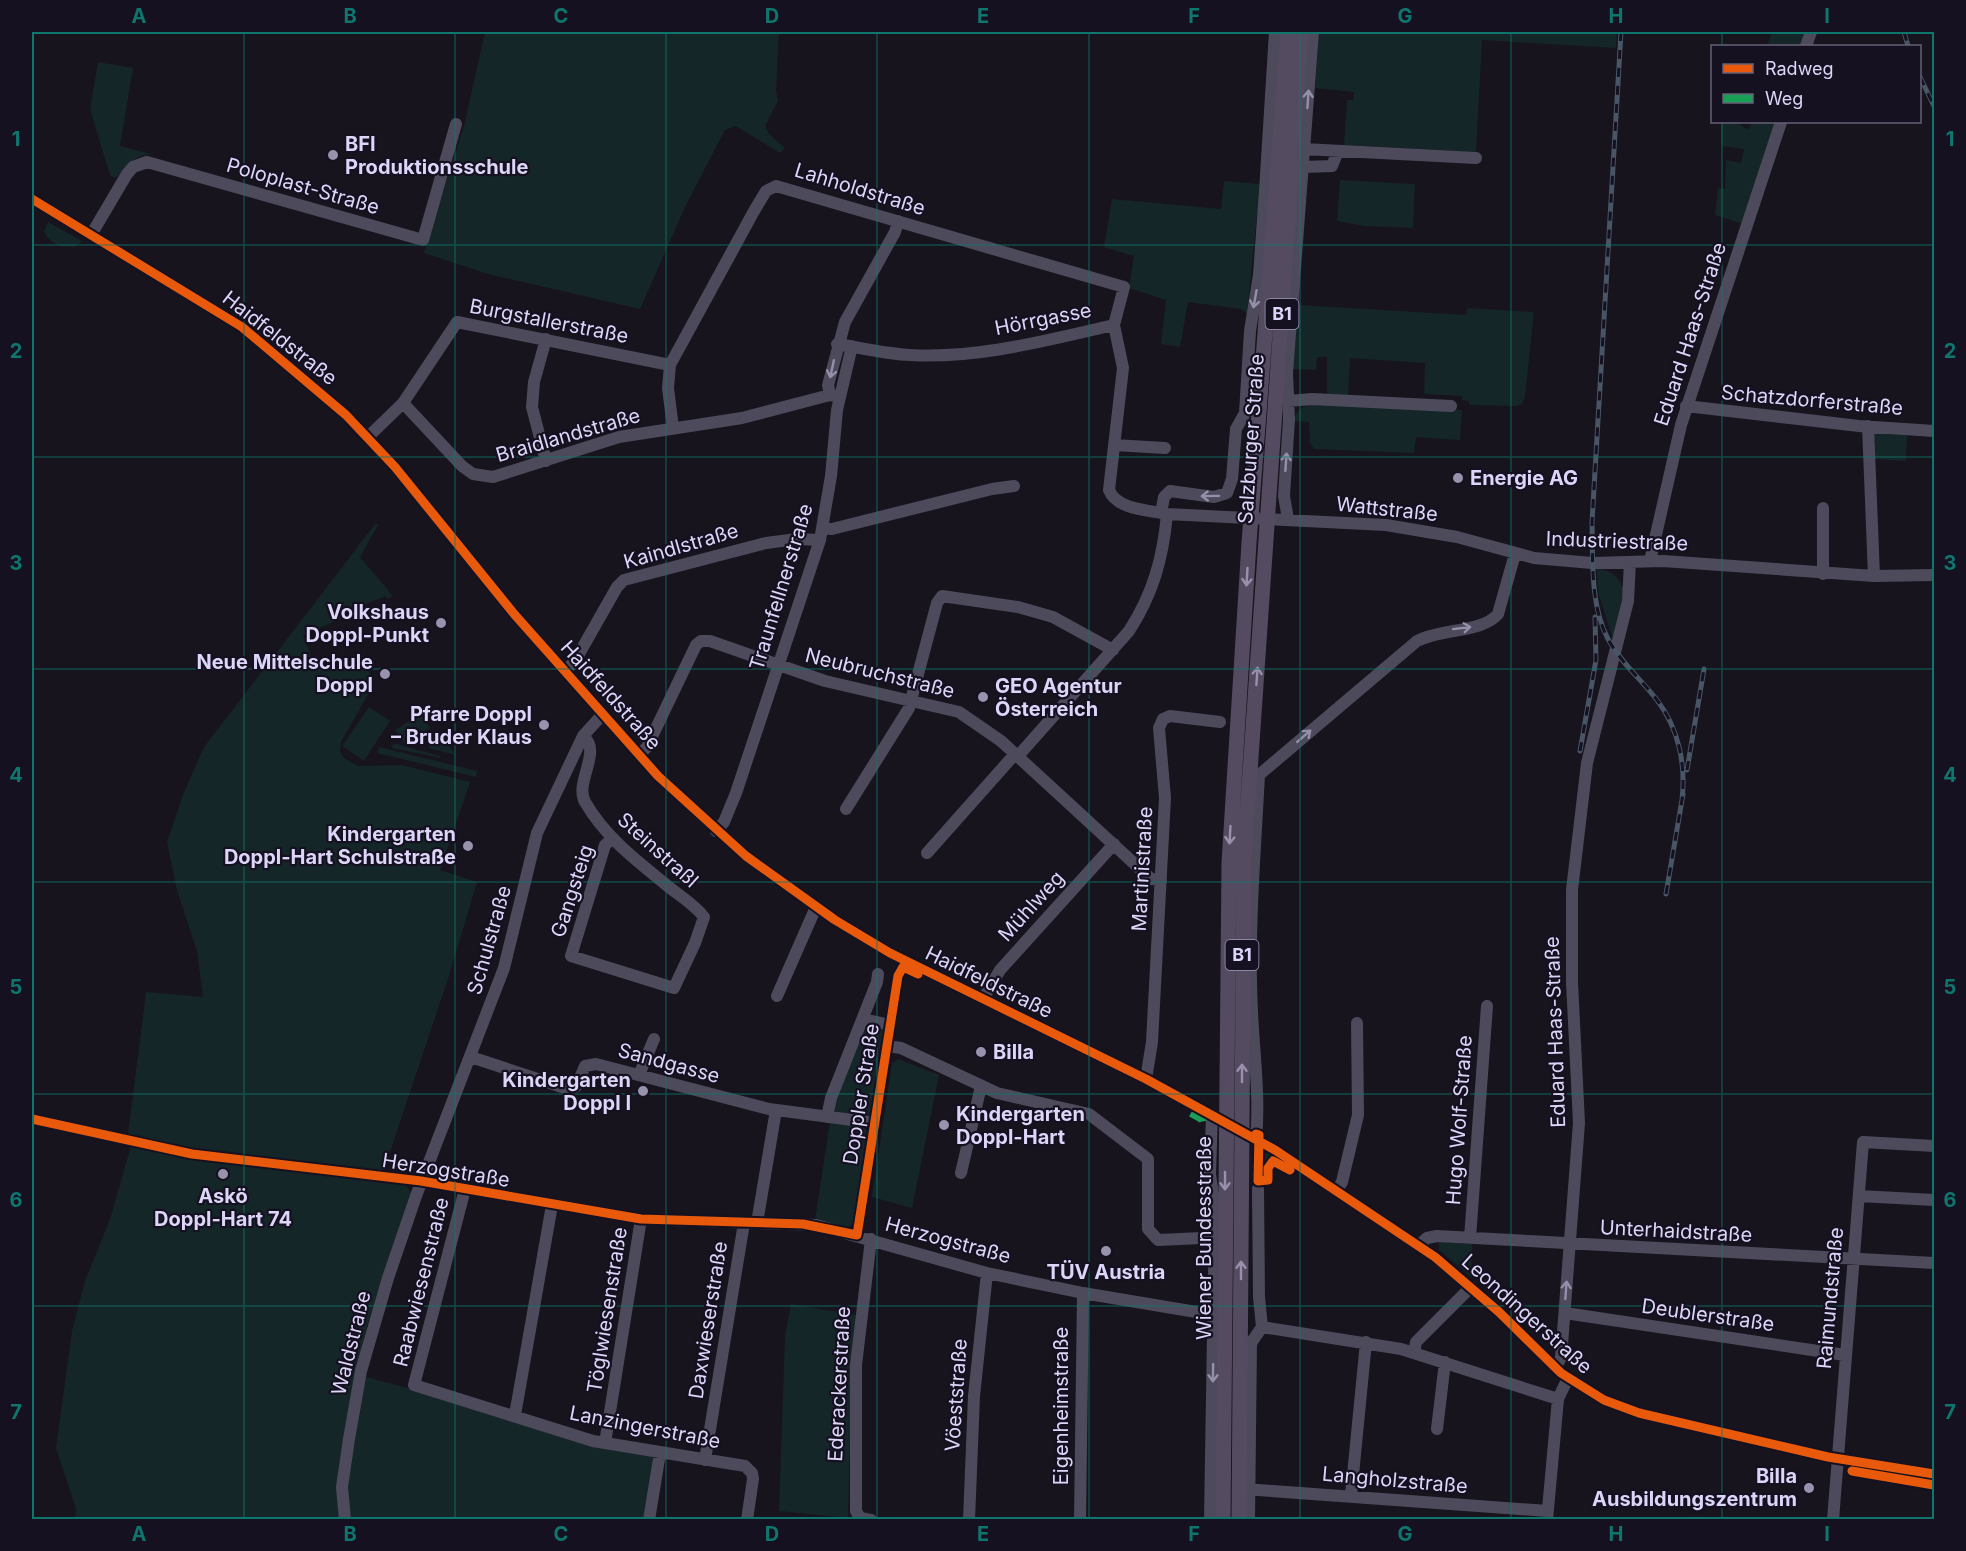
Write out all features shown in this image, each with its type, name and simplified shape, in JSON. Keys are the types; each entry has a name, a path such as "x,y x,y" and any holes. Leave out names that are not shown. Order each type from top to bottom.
{"main road":[{"name":"Salzburger Straße","path":"1247,777 1259,519 1288,32"},
{"name":"Salzburger Straße","path":"1259,519 1301,32"},
{"name":"Wiener Bundesstraße","path":"1222,1520 1233,1127 1242,1045 1242,945 1247,777"},
{"name":"Wiener Bundesstraße","path":"1239,1520 1245,1489 1233,1127 1228,863 1247,777"},
{"path":"1217,1520 1223,1456"}],"street":[{"name":"Salzburger Straße","path":"1164,514 1164,497 1170,491 1214,497 1223,495 1230,489 1236,429 1245,413 1250,331 1259,275 1275,32"},
{"name":"Salzburger Straße","path":"1288,519 1284,496 1287,373 1313,32"},
{"name":"Eduard Haas-Straße","path":"1650,561 1686,406 1781,123"},
{"name":"Poloplast-Straße","path":"92,235 127,174 133,167 147,162 423,240 456,124"},
{"path":"1304,149 1476,158"},
{"path":"1303,167 1332,166 1338,151"},
{"name":"Lahholdstraße","path":"673,428 668,388 670,365 754,210 771,187 783,186 1124,287 1114,325"},
{"name":"Haidfeldstraße","path":"32,199 242,327 295,369 368,436 428,510 446,527 466,557 602,715 716,831 816,907 864,938 1146,1079 1233,1127"},
{"name":"Traunfellnerstraße","path":"835,396 828,385 837,344 850,310 895,232 898,221"},
{"name":"Burgstallerstraße","path":"368,436 403,404 458,322 670,365"},
{"name":"Hörrgasse","path":"837,344 909,355 958,355 1058,338 1114,325 1123,368 1109,490 1116,500 1164,514"},
{"path":"546,339 534,382 532,407 546,461"},
{"name":"Traunfellnerstraße","path":"716,831 724,822 736,793 821,534 835,396 852,346"},
{"name":"Braidlandstraße","path":"403,404 472,474 493,477 619,438 742,418 835,396"},
{"name":"Salzburger Straße","path":"1288,401 1312,399 1451,406"},
{"name":"Schatzdorferstraße","path":"1686,406 1868,426 1935,430"},
{"path":"1868,426 1874,576"},
{"path":"1114,445 1166,448"},
{"name":"Kaindlstraße","path":"565,671 575,662 617,587 624,580 766,543 821,534 832,529 992,489 1014,486"},
{"path":"1823,508 1823,574"},
{"path":"927,853 1129,632 1152,592 1164,548 1164,514 1259,519"},
{"name":"Wattstraße","path":"1259,519 1369,523 1414,529 1515,554"},
{"path":"1247,777 1417,641 1440,631 1478,626 1492,621 1498,614 1515,554"},
{"name":"Industriestraße","path":"1515,554 1592,563 1650,561 1823,574 1935,575"},
{"name":"Eduard Haas-Straße","path":"1555,1367 1561,1358 1579,1122 1572,982 1572,890 1587,763 1628,601 1630,562"},
{"path":"846,809 903,722 912,700 937,603 942,596 1018,607 1046,614 1076,627 1113,650"},
{"name":"Neubruchstraße","path":"639,755 647,747 698,643 710,641 778,667 834,683 959,712 988,731 1017,755 1151,879 1161,880"},
{"name":"Schulstraße","path":"422,1181 471,1057 511,946 537,833 583,736 602,715"},
{"name":"Martinistraße","path":"1146,1079 1150,1061 1165,798 1160,723 1170,716 1220,722"},
{"name":"Steinstraßl","path":"583,736 588,740 591,749 582,794 612,839 704,917 699,935 674,988"},
{"name":"Wiener Bundesstraße","path":"1210,1520 1215,1208 1210,1174 1233,1127 1258,1106 1254,1028 1253,902 1247,777"},
{"name":"Gangsteig","path":"612,839 605,845 571,956 674,988"},
{"name":"Mühlweg","path":"984,999 1000,970 1114,844"},
{"path":"777,996 816,907"},
{"name":"Doppler Straße","path":"857,1235 898,976 906,961"},
{"path":"827,1117 831,1098 863,1019 878,974"},
{"name":"Hugo Wolf-Straße","path":"1470,1238 1487,1006"},
{"path":"863,1019 890,1025"},
{"path":"1337,1190 1342,1182 1358,1115 1357,1023"},
{"path":"1242,1045 1254,1028"},
{"path":"639,1075 654,1039"},
{"path":"887,1046 901,1048 996,1093 1089,1114 1148,1159 1148,1228 1155,1238 1202,1238 1214,1235"},
{"name":"Sandgasse","path":"471,1057 568,1089 576,1087 582,1070 589,1064 776,1110 875,1123"},
{"path":"961,1173 981,1086"},
{"name":"Daxwieserstraße","path":"705,1460 750,1223 776,1110"},
{"name":"Herzogstraße","path":"32,1119 192,1154 422,1181 641,1219 816,1225 987,1273 1083,1293 1214,1315"},
{"name":"Leondingerstraße","path":"1233,1127 1337,1190 1419,1245 1471,1287 1555,1367 1594,1395 1624,1409 1836,1458 1935,1474"},
{"name":"Raimundstraße","path":"1833,1520 1836,1458 1863,1142 1935,1146"},
{"name":"Waldstraße","path":"345,1520 342,1487 361,1371 388,1278 422,1181"},
{"name":"Raabwiesenstraße","path":"414,1385 465,1189"},
{"name":"Wiener Bundesstraße","path":"1250,1520 1245,1489 1251,1343 1262,1327 1259,1298 1258,1189"},
{"path":"1858,1196 1935,1200"},
{"path":"514,1415 552,1205"},
{"name":"Töglwiesenstraße","path":"604,1443 641,1219"},
{"name":"Unterhaidstraße","path":"1419,1245 1431,1237 1470,1238 1935,1263"},
{"name":"Ederackerstraße","path":"871,1520 860,1518 856,1511 854,1438 858,1333 872,1239"},
{"name":"Vöeststraße","path":"969,1520 974,1396 987,1273"},
{"path":"1414,1353 1416,1342 1471,1287"},
{"name":"Eigenheimstraße","path":"1080,1520 1083,1293"},
{"name":"Deublerstraße","path":"1564,1313 1845,1355"},
{"path":"1262,1327 1366,1342 1414,1353 1558,1399"},
{"path":"1351,1495 1366,1342"},
{"path":"1437,1429 1445,1362"},
{"path":"1548,1515 1558,1399 1568,1378"},
{"name":"Lanzingerstraße","path":"414,1385 604,1443 660,1454 745,1466 752,1473 747,1520"},
{"path":"649,1520 660,1454"},
{"name":"Langholzstraße","path":"1245,1489 1351,1495 1548,1515"}],"shaded area":[{"path":"485,32 779,32 776,91 778,101 765,126 769,134 785,148 780,153 736,126 725,130 686,205 640,309 488,274 424,253 464,126"},
{"path":"1319,32 1617,32 1616,48 1482,40 1476,152 1344,145 1347,100 1353,100 1354,92 1315,88"},
{"path":"1772,32 1805,32 1803,45 1767,45"},
{"path":"98,62 133,68 120,146 151,154 134,160 115,178 110,175 90,109"},
{"path":"1721,123 1738,123 1748,130 1752,123 1777,123 1743,224 1715,215 1718,188 1725,189 1726,160 1741,163 1744,149 1721,146"},
{"path":"1340,180 1415,184 1413,228 1364,226 1337,221"},
{"path":"1224,181 1260,184 1247,314 1241,309 1188,302 1180,347 1161,344 1166,300 1129,288 1134,256 1104,247 1112,199 1221,209"},
{"path":"48,222 82,241 77,245 60,246 46,236 44,231"},
{"path":"1299,305 1466,315 1467,308 1534,312 1525,396 1522,404 1517,406 1469,405 1469,401 1462,400 1462,396 1424,394 1425,363 1350,358 1348,398 1327,397 1327,357 1317,357 1316,370 1292,369"},
{"path":"1323,403 1462,410 1460,440 1416,437 1414,453 1314,449 1310,443 1309,422 1294,421 1301,409"},
{"path":"1874,433 1907,434 1906,461 1874,459"},
{"path":"376,523 378,525 360,557 393,596 387,599 386,596 348,611 350,615 303,635 317,671 362,653 374,684 341,742 340,752 344,758 358,766 402,765 470,782 440,870 477,882 448,979 383,1173 405,1184 412,1193 367,1326 356,1374 650,1455 654,1459 646,1519 75,1519 76,1509 56,1448 72,1331 85,1281 110,1219 132,1142 193,1151 128,1135 146,992 203,997 197,951 177,890 167,842 183,795 204,747"},
{"path":"1597,569 1614,575 1624,590 1613,640 1598,592"},
{"path":"369,707 390,721 364,761 342,746"},
{"path":"420,714 430,728 405,744 395,730"},
{"path":"439,733 456,755 428,748"},
{"path":"393,743 440,756 440,758 392,748"},
{"path":"379,747 477,771 476,777 377,753"},
{"path":"866,1026 885,1030 872,1111 868,1117 832,1112 832,1103"},
{"path":"898,1059 939,1075 912,1208 872,1197 892,1063"},
{"path":"830,1121 861,1125 868,1132 854,1224 848,1227 815,1220"},
{"path":"1266,1153 1278,1158 1268,1164 1267,1178 1262,1179 1262,1160 1256,1160 1256,1157"},
{"path":"1439,1242 1472,1244 1471,1277 1439,1250"},
{"path":"791,1304 856,1315 852,1366 848,1518 779,1511 785,1335"}],"railway":[{"path":"1621,32 1592,522 1595,597 1602,626 1613,648 1657,700 1671,723 1682,761 1682,800"},
{"path":"1904,32 1908,45"},
{"path":"1921,79 1934,106"},
{"path":"1580,751 1596,660 1595,617"},
{"path":"1687,770 1704,669"},
{"path":"1666,894 1683,794"}],"marked path":[{"path":"1191,1113 1202,1119 1204,1129"}],"cycle path":[{"path":"32,199 242,327 346,415 395,467 515,615 658,776 746,856 835,920 890,953 1146,1079 1275,1150 1435,1257 1499,1312 1561,1373 1604,1400 1639,1413 1828,1457 1934,1474"},
{"path":"32,1119 192,1154 421,1181 641,1219 803,1224 857,1235 898,976 903,967 918,974"},
{"path":"1256,1134 1259,1135 1258,1181 1268,1180 1268,1168 1273,1161 1290,1170"},
{"path":"1852,1471 1934,1485"}],"place":[{"name":"BFI Produktionsschule","path":"333,155"},
{"name":"Energie AG","path":"1458,478"},
{"name":"Volkshaus Doppl-Punkt","path":"441,623"},
{"name":"Neue Mittelschule Doppl","path":"385,674"},
{"name":"GEO Agentur Österreich","path":"983,697"},
{"name":"Pfarre Doppl – Bruder Klaus","path":"544,725"},
{"name":"Kindergarten Doppl-Hart Schulstraße","path":"468,846"},
{"name":"Billa","path":"981,1052"},
{"name":"Kindergarten Doppl I","path":"643,1091"},
{"name":"Kindergarten Doppl-Hart","path":"944,1125"},
{"name":"Askö Doppl-Hart 74","path":"223,1174"},
{"name":"TÜV Austria","path":"1106,1251"},
{"name":"Billa Ausbildungszentrum","path":"1809,1488"}]}
